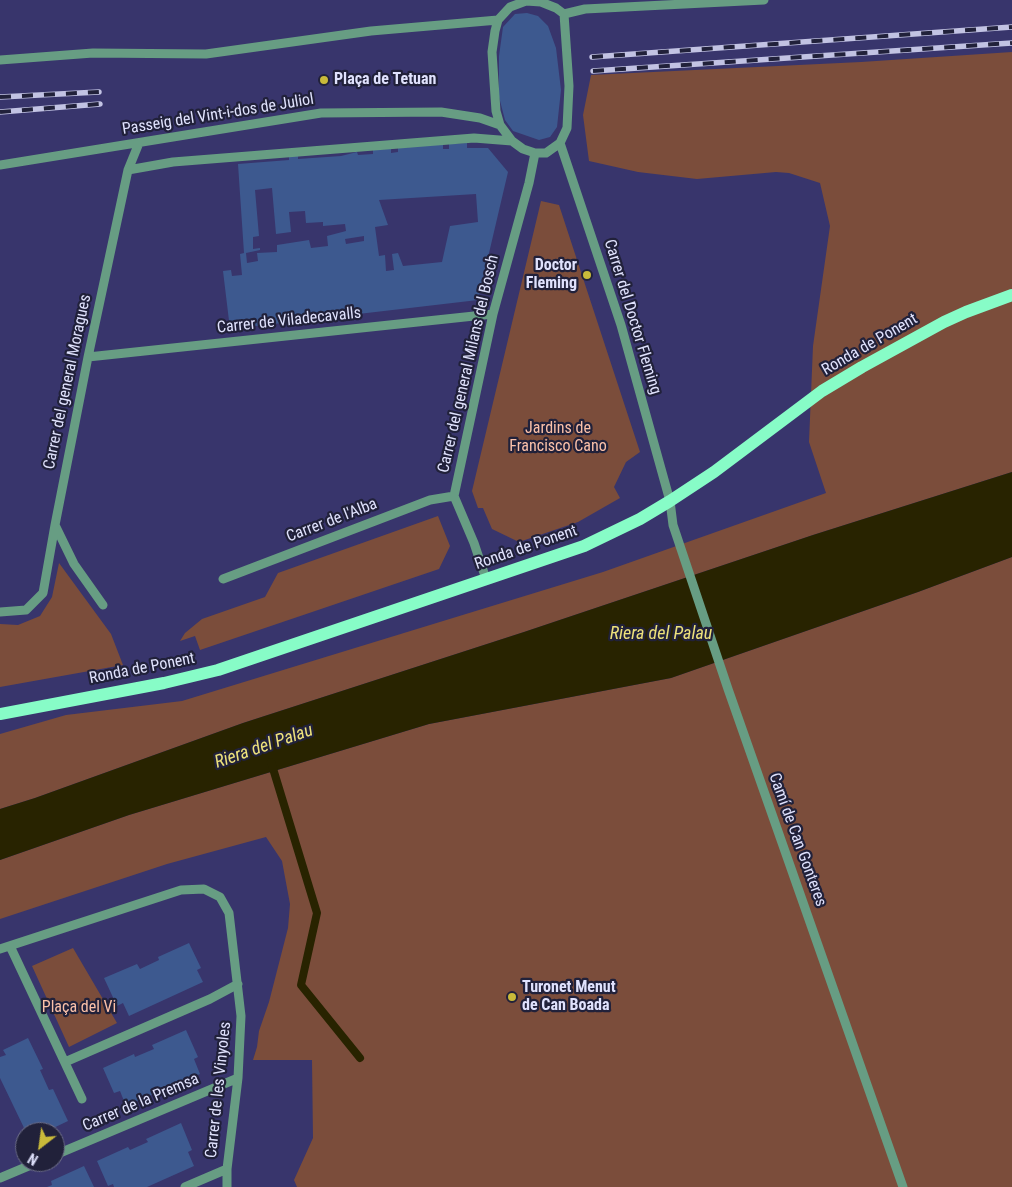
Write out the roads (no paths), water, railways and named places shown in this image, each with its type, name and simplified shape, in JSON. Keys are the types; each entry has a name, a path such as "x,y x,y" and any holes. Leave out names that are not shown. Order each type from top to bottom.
{"main road":[{"name":"Ronda de Ponent","path":"0,714 164,684 218,670 584,546 640,519 670,501 714,472 822,391 862,366 944,322 1012,295"}],"street":[{"path":"564,14 585,9 764,0"},
{"path":"526,1 558,4 564,14 569,86 567,128 560,143 546,153 523,149 512,141 500,125 496,111 492,52 498,20 510,8 526,1"},
{"path":"0,60 93,53 206,54 371,31 498,20"},
{"name":"Passeig del Vint-i-dos de Juliol","path":"0,165 321,112 441,112 480,118 500,125"},
{"path":"128,170 173,162 465,139 512,141"},
{"name":"Carrer del general Moragues","path":"0,612 26,610 43,593 88,358 128,170 139,143"},
{"name":"Carrer del Doctor Fleming","path":"560,143 621,325 670,501"},
{"name":"Carrer del general Milans del Bosch","path":"486,579 474,543 454,496 493,314 529,183 535,152"},
{"name":"Carrer de Viladecavalls","path":"88,358 493,314"},
{"name":"Carrer de l'Alba","path":"223,579 430,500 454,496"},
{"name":"Camí de Can Gonteres","path":"670,501 673,524 728,689 903,1187"},
{"path":"55,525 74,564 103,605"},
{"name":"Carrer de les Vinyoles","path":"10,946 181,890 204,889 220,897 229,913 241,1016 238,1078 227,1169 227,1187"},
{"path":"0,950 10,946 82,1099"},
{"path":"65,1062 210,999 238,984"},
{"name":"Carrer de la Premsa","path":"65,1151 238,1078"},
{"path":"185,1187 227,1169"},
{"path":"0,1178 15,1172"}],"water":[{"name":"Riera del Palau","path":"1012,472 1012,557 918,592 671,678 429,724 129,815 0,860 0,809 243,723 524,632 813,535"}],"waterway":[{"path":"271,762 317,913 301,985 360,1058"}],"railway":[{"path":"592,57 1012,27"},
{"path":"593,71 1012,43"},
{"path":"0,97 99,92"},
{"path":"0,112 100,104"}],"place":[{"name":"Plaça de Tetuan","path":"324,80"},
{"name":"Doctor Fleming","path":"587,275"},
{"name":"Turonet Menut de Can Boada","path":"512,997"}],"park label":[{"name":"Jardins de Francisco Cano","path":"558,438"},
{"name":"Plaça del Vi","path":"79,1008"}]}
